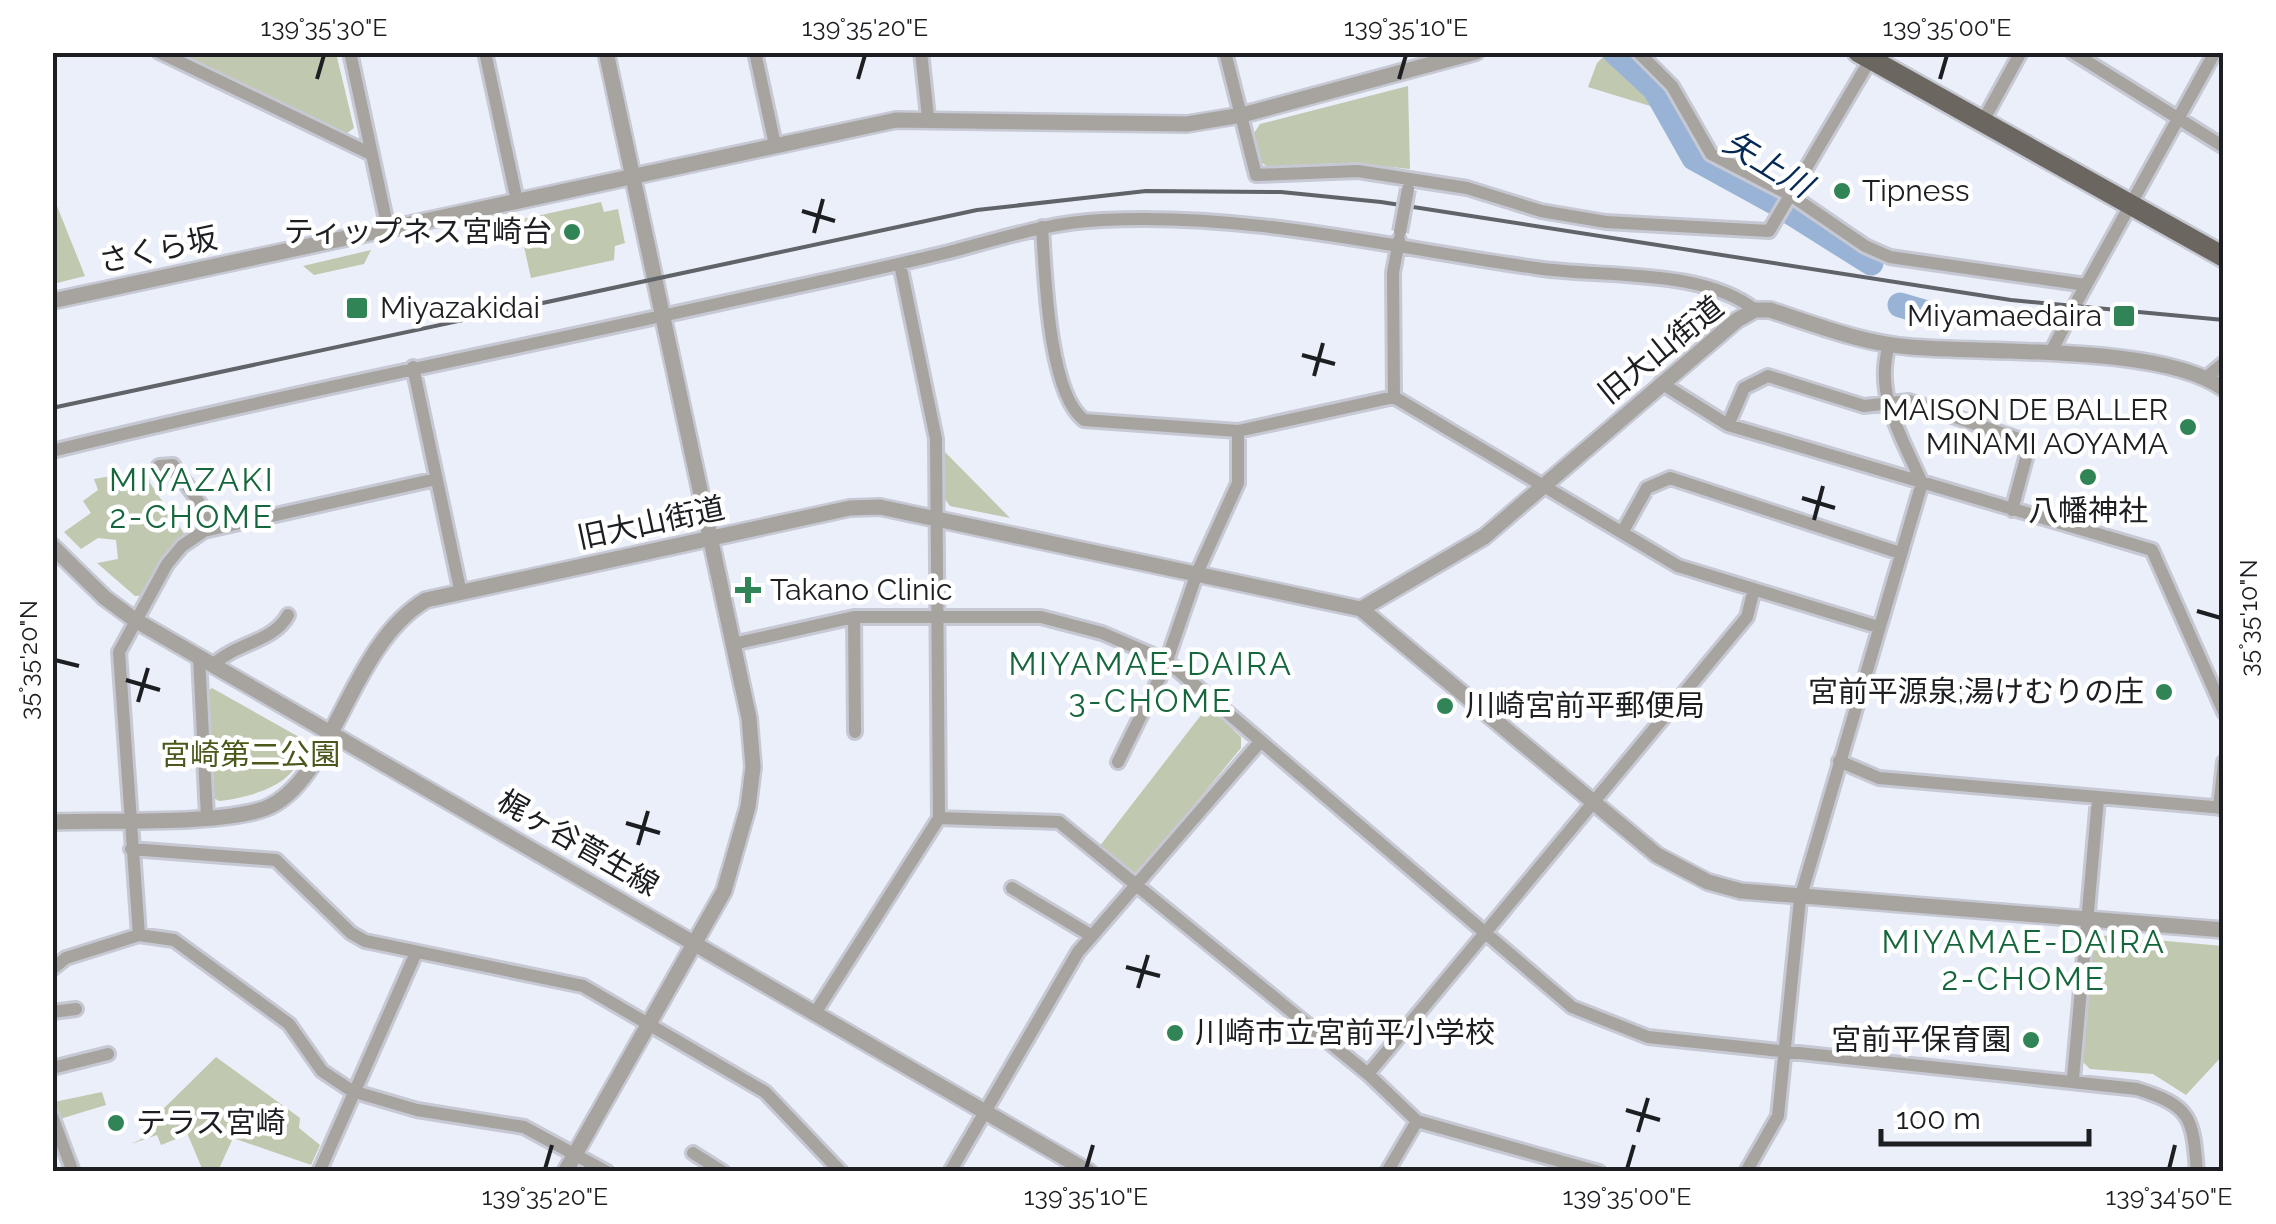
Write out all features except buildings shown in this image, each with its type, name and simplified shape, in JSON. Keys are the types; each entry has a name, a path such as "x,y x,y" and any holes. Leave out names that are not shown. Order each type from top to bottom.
{"main road":[{"path":"1868,55 2224,257"}],"street":[{"path":"158,52 371,154"},
{"path":"350,52 388,229"},
{"path":"485,52 517,201"},
{"path":"565,1172 651,1024 730,875 748,808 752,767 749,718 606,52"},
{"path":"755,52 775,145"},
{"path":"922,52 928,117"},
{"path":"1226,52 1256,175 1358,171 1606,222 1768,232 1868,55"},
{"name":"さくら坂","path":"52,301 775,145 928,117 1187,124 1242,115 1476,52"},
{"path":"1638,52 1672,86 1710,154 1786,205 1890,256 2086,285"},
{"path":"1983,121 2021,52"},
{"path":"2072,52 2224,147"},
{"path":"2075,306 2215,52"},
{"path":"1394,397 1393,273 1409,184"},
{"path":"52,451 413,367 900,264 1042,227 1102,220 1191,222 1400,238 1540,269 1588,271 1731,291 1755,310"},
{"path":"1042,227 1048,306 1072,412 1097,424 1238,432 1394,397 1678,566 1878,627"},
{"path":"817,1010 938,818 936,439 900,264"},
{"name":"旧大山街道","path":"1361,609 1484,537 1661,383 1755,310 1770,310 1889,344 2051,352 2207,377 2224,389"},
{"path":"2051,352 2066,322"},
{"path":"1746,1172 1778,1116 1800,899 1922,483 1888,406 1881,372 1889,344"},
{"path":"2207,377 2224,363"},
{"path":"413,367 460,589"},
{"path":"1728,426 1744,388 1768,376 1864,406 1909,402 2030,442 2012,510"},
{"path":"1661,383 1728,426 2152,550 2224,712"},
{"path":"1118,762 1167,661 1197,573 1238,483 1238,432"},
{"path":"158,466 173,465 216,527"},
{"path":"139,935 119,652 182,546 216,527 436,478"},
{"path":"1623,531 1647,488 1670,478 1900,553"},
{"name":"旧大山街道","path":"52,822 248,813 282,798 301,780 392,625 426,600 460,589 850,508 880,508 1361,609 1680,870 1742,891 1800,899 2224,930"},
{"name":"梶ヶ谷菅生線","path":"52,546 105,598 135,620 817,1010 1089,1172"},
{"path":"1368,1074 1747,616 1754,589"},
{"path":"207,816 206,661 281,628 288,615"},
{"path":"733,644 854,617 1040,618 1102,633 1167,661 1572,1007 1613,1027 1648,1037 1784,1048 2137,1089 2184,1109 2194,1130 2197,1172"},
{"path":"854,617 855,732"},
{"path":"950,1172 1092,936 1260,742"},
{"path":"1839,760 1879,778 2221,808 2224,762"},
{"path":"2073,1079 2098,799"},
{"path":"938,818 1059,822 1368,1074 1418,1121 1599,1172"},
{"path":"132,849 276,860 350,933 415,955 584,986 764,1092 840,1172"},
{"path":"1012,888 1092,936"},
{"path":"52,970 66,958 139,935 174,940 289,1024 322,1070 352,1091 417,1110 524,1128 608,1172"},
{"path":"319,1172 415,955"},
{"path":"52,1012 76,1009"},
{"path":"52,1068 108,1054"},
{"path":"52,1116 73,1172"},
{"path":"1387,1172 1418,1121"},
{"path":"693,1154 723,1172"}],"green space":[{"path":"175,53 336,53 354,128 346,134"},
{"path":"1607,53 1653,91 1660,109 1588,87 1597,63"},
{"path":"1408,86 1410,169 1353,163 1272,169 1262,163 1254,133 1260,124"},
{"path":"53,196 85,276 52,284"},
{"name":"ティップネス宮崎台","path":"601,202 604,212 618,209 625,243 615,246 614,260 531,278 518,220"},
{"path":"371,250 364,264 314,275 303,266"},
{"path":"944,451 1010,518 950,506 944,498"},
{"path":"147,470 150,483 185,535 145,595 135,596 97,563 118,559 116,540 98,538 81,549 64,532 91,513 83,501 98,490 94,479"},
{"name":"宮崎第二公園","path":"212,688 299,737 296,766 276,785 219,801 210,796 206,692"},
{"path":"1208,706 1241,737 1241,748 1139,872 1129,873 1099,847"},
{"path":"2098,935 2223,946 2223,1055 2186,1095 2153,1074 2090,1069 2080,1059 2090,942"},
{"path":"216,1057 300,1118 299,1128 320,1145 311,1165 233,1138 218,1171 203,1171 185,1128 174,1133 176,1139 161,1145 157,1135 131,1144 156,1132 152,1120"},
{"path":"102,1092 106,1105 60,1119 54,1102"}],"waterway":[{"name":"矢上川","path":"1615,52 1655,89 1694,158 1871,263"},
{"name":"矢上川","path":"1900,305 1934,315"}],"railway":[{"path":"52,408 977,210 1146,191 1281,192 1381,202 2011,300 2224,320"}],"place":[{"name":"Tipness","path":"1842,191"},
{"name":"ティップネス宮崎台","path":"572,232"},
{"name":"Miyazakidai","path":"357,308"},
{"name":"Miyamaedaira","path":"2124,316"},
{"name":"MAISON DE BALLER MINAMI AOYAMA","path":"2188,427"},
{"name":"八幡神社","path":"2088,477"},
{"name":"Takano Clinic","path":"748,590"},
{"name":"宮前平源泉;湯けむりの庄","path":"2164,692"},
{"name":"川崎宮前平郵便局","path":"1445,706"},
{"name":"川崎市立宮前平小学校","path":"1175,1033"},
{"name":"宮前平保育園","path":"2031,1040"},
{"name":"テラス宮崎","path":"116,1123"}],"district":[{"name":"MIYAZAKI 2-CHOME","path":"192,498"},
{"name":"MIYAMAE-DAIRA 3-CHOME","path":"1151,682"},
{"name":"MIYAMAE-DAIRA 2-CHOME","path":"2024,960"}]}
